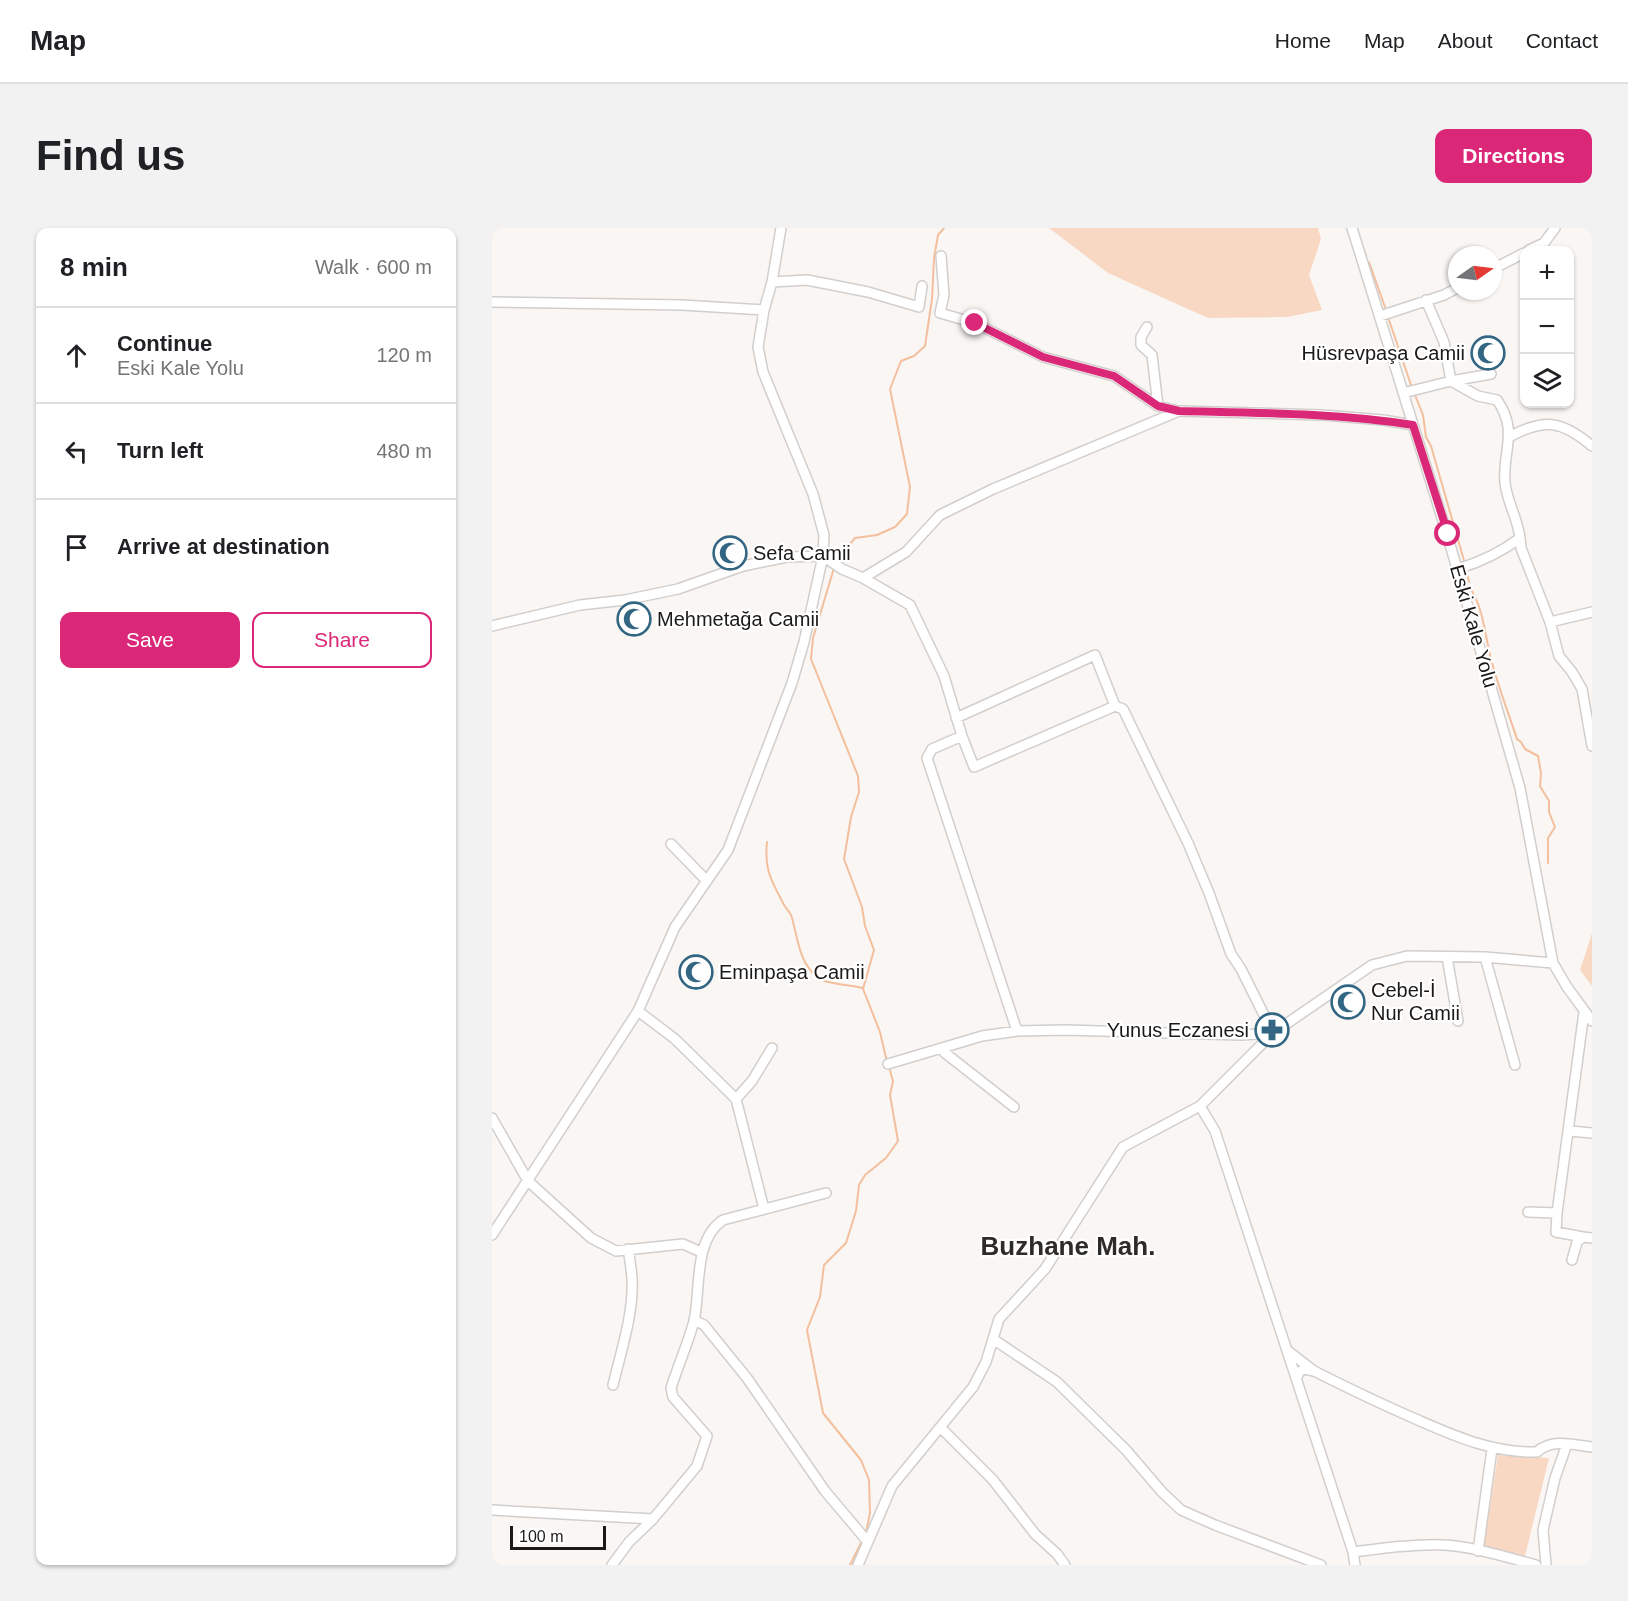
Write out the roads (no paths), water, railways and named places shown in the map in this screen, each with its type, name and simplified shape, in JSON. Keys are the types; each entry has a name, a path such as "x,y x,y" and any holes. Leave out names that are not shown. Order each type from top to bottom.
{"street":[{"path":"492,1235 638,1011 675,927 728,850 792,683 804,642 826,558 824,535 813,494 763,372 758,347 781,228"},
{"name":"Eski Kale Yolu","path":"1352,228 1413,425 1463,567 1520,788 1553,963 1592,1021"},
{"path":"1538,246 1544,243 1555,228"},
{"path":"1502,264 1520,255"},
{"path":"941,256 944,295 940,313 975,323 1043,357 1114,376 1158,406 1179,411 1323,415 1413,425"},
{"path":"772,282 807,280 868,292 919,307 922,286"},
{"path":"1380,316 1448,291"},
{"path":"1426,300 1444,342 1451,381"},
{"path":"492,302 682,305 764,310"},
{"path":"1147,327 1141,337 1141,345 1152,355 1158,406"},
{"path":"1404,393 1491,374"},
{"path":"1451,381 1478,396 1497,400 1504,409 1509,437 1505,482 1518,524 1521,548 1550,622 1559,656 1582,689 1592,746"},
{"path":"863,578 906,552 940,515 993,489 1179,411"},
{"path":"1509,437 1540,424 1557,424 1576,433 1592,446"},
{"path":"1463,567 1503,551 1520,538"},
{"path":"492,626 580,605 625,600 678,589 743,566 788,557 826,558 910,605 944,676 974,767 1115,706"},
{"path":"1550,622 1592,612"},
{"path":"956,718 1095,655 1115,706 1122,709 1176,818 1209,893 1231,954 1273,1033"},
{"path":"962,736 932,748 927,759 1017,1031"},
{"path":"671,844 707,881"},
{"path":"858,1565 892,1485 974,1387 986,1362 999,1319 1045,1269 1123,1147 1200,1106 1273,1033 1372,965 1407,956 1485,957 1553,963"},
{"path":"1447,957 1458,1021"},
{"path":"1485,957 1515,1065"},
{"path":"638,1011 675,1039 736,1099 764,1209"},
{"path":"1584,1012 1556,1232 1587,1237"},
{"path":"888,1064 982,1036 1017,1031 1076,1030 1241,1035 1273,1033"},
{"path":"736,1099 752,1081 772,1048"},
{"path":"942,1048 945,1053 1014,1107"},
{"path":"1200,1106 1215,1131 1297,1377 1353,1552 1355,1565"},
{"path":"492,1118 528,1181 591,1238 616,1251 683,1244 701,1252"},
{"path":"1570,1131 1592,1133"},
{"path":"612,1565 629,1542 653,1519 697,1466 707,1436 673,1397 671,1388 694,1320 701,1252 716,1224 723,1220 826,1193"},
{"path":"1528,1212 1557,1213"},
{"path":"1572,1260 1577,1242 1587,1237"},
{"path":"613,1385 626,1330 631,1293 632,1278 628,1249"},
{"path":"694,1320 704,1325 747,1378 825,1491 868,1542"},
{"path":"993,1339 1057,1382 1126,1450 1162,1492 1181,1510 1321,1565"},
{"path":"1288,1351 1314,1371 1380,1403 1465,1440 1492,1449 1516,1453 1537,1452 1544,1446 1561,1443 1592,1447"},
{"path":"1297,1377 1304,1369 1314,1371"},
{"path":"941,1428 993,1480 1035,1534 1057,1554 1065,1565"},
{"path":"1546,1565 1543,1530 1555,1478 1567,1444"},
{"path":"1478,1551 1492,1449"},
{"path":"492,1510 653,1519"},
{"path":"1353,1552 1400,1545 1447,1545 1478,1551 1500,1560 1536,1565"}],"waterway":[{"path":"836,563 855,538 877,535 895,527 907,514 910,487 890,389 901,361 914,356 925,346 932,299 934,258 938,235 944,228"},
{"path":"1362,245 1366,256"},
{"path":"1369,262 1385,307"},
{"path":"1388,317 1411,385"},
{"path":"1415,395 1423,415 1426,437 1431,446 1465,564"},
{"path":"834,568 813,638 811,659 858,776 859,792 851,817 844,859 862,907 865,926 874,950 863,989 880,1032 887,1062"},
{"path":"1466,570 1469,582"},
{"path":"1472,591 1479,607 1494,669 1517,739 1525,749 1538,756 1541,773 1540,786 1549,801 1549,812 1555,827 1548,838 1548,863"},
{"path":"767,842 769,874 791,916 806,964 821,980 862,988"},
{"path":"866,1533 870,1513 869,1480 861,1460 823,1413 807,1330 820,1297 824,1265 846,1243 856,1211 859,1185 865,1175 886,1158 898,1141 890,1095 893,1081 889,1067"},
{"path":"850,1565 862,1541"}],"place":[{"name":"Hüsrevpaşa Camii","path":"1488,353"},
{"name":"Sefa Camii","path":"730,553"},
{"name":"Mehmetağa Camii","path":"634,619"},
{"name":"Eminpaşa Camii","path":"696,972"},
{"name":"Cebel-İ Nur Camii","path":"1348,1002"},
{"name":"Yunus Eczanesi","path":"1272,1030"}],"district":[{"name":"Buzhane Mah.","path":"1068,1246"}]}
